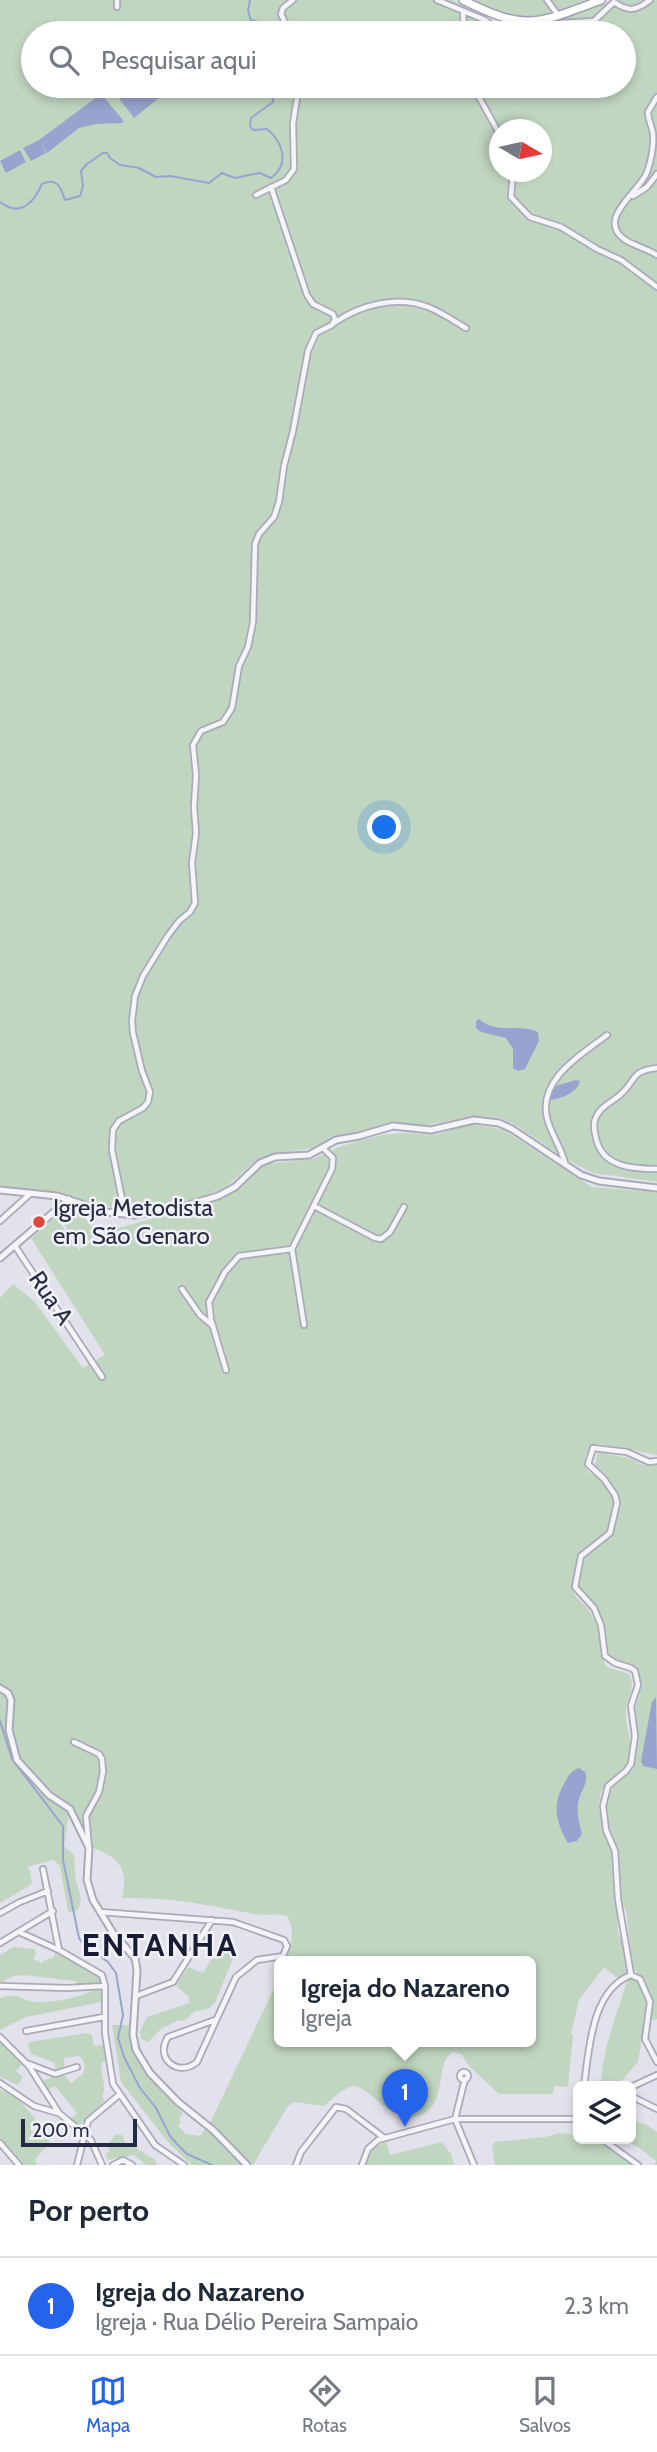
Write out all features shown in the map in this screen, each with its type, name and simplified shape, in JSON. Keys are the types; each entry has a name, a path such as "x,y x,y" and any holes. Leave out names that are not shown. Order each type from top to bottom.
{"main road":[{"path":"463,0 511,21"},
{"path":"539,21 601,0"}],"street":[{"path":"117,0 117,7"},
{"path":"284,21 281,14 283,8 293,0"},
{"path":"437,0 486,21"},
{"path":"547,0 558,15"},
{"path":"594,21 614,2 622,8 632,10 640,8 649,0"},
{"path":"463,11 463,21"},
{"path":"657,97 648,112 653,140 648,170 616,215 615,223 618,232 629,242 657,255"},
{"path":"256,195 286,180 294,169 293,123 297,98"},
{"path":"480,98 491,119"},
{"path":"628,198 647,187 657,173"},
{"path":"512,182 511,197 530,217 571,232 597,250 621,260 657,287"},
{"path":"271,187 307,295 313,304 334,315 333,323"},
{"path":"125,1215 112,1150 113,1130 119,1121 143,1108 148,1102 150,1092 133,1033 135,996 143,976 166,937 178,921 190,912 195,902 192,863 196,834 196,775 193,746 201,731 223,722 232,708 239,666 248,647 253,622 255,544 259,534 274,517 279,502 308,351 316,333 349,312 379,303 401,302 426,306 466,328"},
{"path":"565,1164 559,1142 547,1118 547,1093 567,1067 607,1035"},
{"path":"657,1068 643,1070 635,1075 621,1095 598,1112 594,1128 599,1150 607,1159 637,1169 657,1170"},
{"path":"0,1190 69,1199 125,1215 181,1207 218,1196 235,1187 252,1169 268,1158 309,1154 336,1140 393,1125 431,1130 474,1120 506,1126 592,1180 657,1188"},
{"path":"304,1325 292,1250 333,1164 333,1158 323,1148"},
{"path":"0,1221 32,1193"},
{"path":"0,1258 69,1199"},
{"path":"314,1206 381,1239 390,1232 404,1207"},
{"name":"Rua A","path":"15,1246 102,1377"},
{"path":"226,1370 212,1325 210,1298 233,1260 246,1253 292,1250"},
{"path":"182,1289 200,1315 212,1325"},
{"path":"631,1975 618,1899 615,1852 606,1830 603,1801 608,1786 631,1764 635,1736 631,1706 638,1685 635,1671 606,1656 601,1625 594,1608 588,1599 576,1590 581,1556 610,1533 617,1503 615,1495 601,1475 590,1467 588,1460 593,1448 627,1452 649,1462 657,1461"},
{"path":"0,1688 8,1693 11,1700 9,1730 17,1760 49,1795 71,1809 89,1849"},
{"path":"74,1742 102,1757 99,1792 86,1816 88,1884 99,1912 135,1958 134,2042 143,2062 178,2102 213,2130 247,2165"},
{"path":"43,1869 59,1950"},
{"path":"0,1913 48,1891"},
{"path":"0,1943 52,1911"},
{"path":"99,1912 239,1923 278,1936 287,1944 282,1956"},
{"path":"136,1996 173,1982 212,1920"},
{"path":"19,1932 99,1972 105,1986 104,2017 110,2073 120,2094 156,2147 184,2165"},
{"path":"215,2020 168,2037 163,2050 169,2063 182,2069 195,2065 215,2020 228,1990 239,1973 257,1960 274,1958"},
{"path":"631,1975 640,1979 650,2002 645,2039 657,2062"},
{"path":"584,2081 597,2013 619,1983 631,1975"},
{"path":"0,1986 105,1986"},
{"path":"26,2031 104,2017"},
{"path":"0,2037 25,2062 59,2113 93,2142 102,2165"},
{"path":"25,2062 55,2074 77,2067"},
{"path":"636,2085 657,2075"},
{"path":"465,2080 455,2119 474,2165"},
{"path":"0,2083 34,2106 59,2113"},
{"path":"78,2165 88,2121 120,2094"},
{"path":"636,2098 657,2109"},
{"path":"296,2165 301,2152 336,2107 346,2109 383,2138"},
{"path":"362,2165 370,2146 383,2138 455,2119 573,2119"},
{"path":"0,2143 19,2165"},
{"path":"614,2144 638,2165"},
{"path":"113,2165 123,2160 132,2165"}],"green space":[{"path":"0,0 453,0 493,21 21,21 21,98 636,98 636,21 554,21 614,0 657,0 657,1182 593,1173 568,1160 514,1124 500,1118 472,1116 428,1125 388,1123 362,1132 333,1136 315,1148 268,1155 256,1160 226,1187 207,1195 160,1208 120,1210 71,1196 0,1186"},
{"path":"469,0 585,0 552,13 527,17 502,13"},
{"path":"467,1124 502,1129 592,1187 657,1192 657,1455 600,1444 592,1446 588,1451 585,1467 589,1473 598,1477 614,1503 608,1532 579,1555 572,1590 588,1608 597,1625 607,1667 629,1674 632,1684 626,1710 629,1757 624,1768 602,1790 599,1805 614,1859 618,1934 624,1945 630,1970 619,1979 604,1967 579,2000 571,2034 568,2087 554,2086 553,2094 499,2094 470,2067 461,2054 453,2052 444,2064 436,2100 423,2114 411,2117 400,2115 357,2087 346,2088 323,2106 294,2102 288,2106 253,2165 210,2123 274,1989 274,2047 536,2047 536,1956 287,1956 292,1932 287,1916 254,1914 172,1900 122,1898 124,1878 120,1865 109,1855 91,1847 70,1804 52,1792 20,1759 12,1732 14,1699 10,1692 0,1686 0,1298 13,1284 34,1301 83,1368 105,1355 31,1238 56,1217 79,1250 105,1232 223,1198 237,1190 266,1164 313,1159 341,1146 382,1135 436,1135"},
{"path":"76,1205 97,1234 79,1247 59,1217"},
{"path":"597,1454 629,1458 643,1465 657,1465 657,2019 649,2020 652,2002 641,1976 633,1968 626,1911 620,1897 617,1852 606,1815 611,1789 632,1770 635,1763 638,1739 634,1712 641,1688 637,1669 609,1655 597,1607 579,1586 584,1558 610,1538 619,1503 617,1493 595,1465"},
{"path":"0,1691 9,1701 7,1735 14,1759 41,1791 69,1812 64,1846 74,1855 81,1899 74,1913 68,1911 60,1866 53,1860 27,1867 32,1884 0,1903"},
{"path":"225,1944 233,1947 235,1953 215,2003 209,2008 194,2012 185,2020 161,2029 148,2042 141,2039 140,2031 147,2017 189,2003 189,1997 176,1986 188,1967 203,1973 219,1947"},
{"path":"14,1947 34,1949 34,1959 41,1963 52,1959 57,1951 97,1973 102,1984 77,1986 76,1981 23,1975 13,1976 0,1984 0,1955"},
{"path":"634,1978 639,1983 647,2007 638,2062 621,2081 601,2081 611,2032 628,1979"},
{"path":"102,1989 101,2002 26,2017 0,2030 0,1998 18,1996 32,2002 52,2001"},
{"path":"112,2025 130,2025 131,2045 141,2066 183,2113 178,2126 186,2134 200,2136 206,2128 244,2165 192,2165 167,2141 121,2082"},
{"path":"87,2033 92,2035 94,2046 105,2045 107,2061 102,2062 101,2067 104,2088 102,2097 105,2100 78,2127 70,2120 77,2113 55,2086 46,2091 41,2083 53,2076 64,2075 71,2083 83,2074 83,2060 79,2056 64,2058 65,2071 55,2072 55,2063 31,2054 28,2046 30,2042"},
{"path":"0,2039 22,2064 16,2071 23,2077 18,2085 0,2077"},
{"path":"0,2090 22,2104 49,2138 49,2144 35,2159 37,2165 23,2165 0,2139"},
{"path":"636,2122 657,2132 657,2165 654,2165 656,2161 632,2144 636,2144"},
{"path":"559,2133 573,2134 573,2144 606,2144 633,2165 495,2165 492,2148 494,2142"},
{"path":"116,2134 122,2135 125,2143 155,2159 157,2165 146,2165 134,2155 108,2160 106,2154 109,2151 109,2143"},
{"path":"386,2141 390,2155 442,2142 451,2154 454,2165 366,2165 371,2150"}],"water":[{"path":"96,98 104,98 123,120 123,123 79,128 47,153 41,143 46,153 31,161 23,148 39,140"},
{"path":"119,98 159,98 134,118"},
{"path":"20,150 26,162 6,173 0,161"},
{"path":"479,1019 494,1027 523,1028 538,1032 539,1041 525,1069 518,1071 513,1068 513,1049 506,1038 481,1032 476,1028 476,1021"},
{"path":"580,1081 573,1092 550,1100 552,1087"},
{"path":"656,1697 657,1769 643,1766 641,1761 652,1702"},
{"path":"579,1768 585,1772 586,1779 578,1808 582,1834 577,1841 568,1843 558,1822 558,1800 568,1777"}],"waterway":[{"path":"250,0 248,11 251,20 255,21"},
{"path":"0,202 14,208 26,206 42,184 47,182 58,185 65,200 80,196 83,186 81,171 103,153 107,153 120,165 139,168 156,177 170,176 209,183 222,173 235,178 260,173 271,178 281,166 280,147 267,129 253,130 250,126 251,118 273,102 273,98"},
{"path":"0,1721 12,1759 63,1826 63,1860 79,1938 108,1962 116,1973 123,2015 118,2038 124,2057 170,2136 187,2154 212,2165"}],"place":[{"name":"Igreja Metodista em São Genaro","path":"39,1222"},
{"name":"Igreja do Nazareno","path":"405,2127"}],"district":[{"name":"ENTANHA","path":"160,1945"}]}
